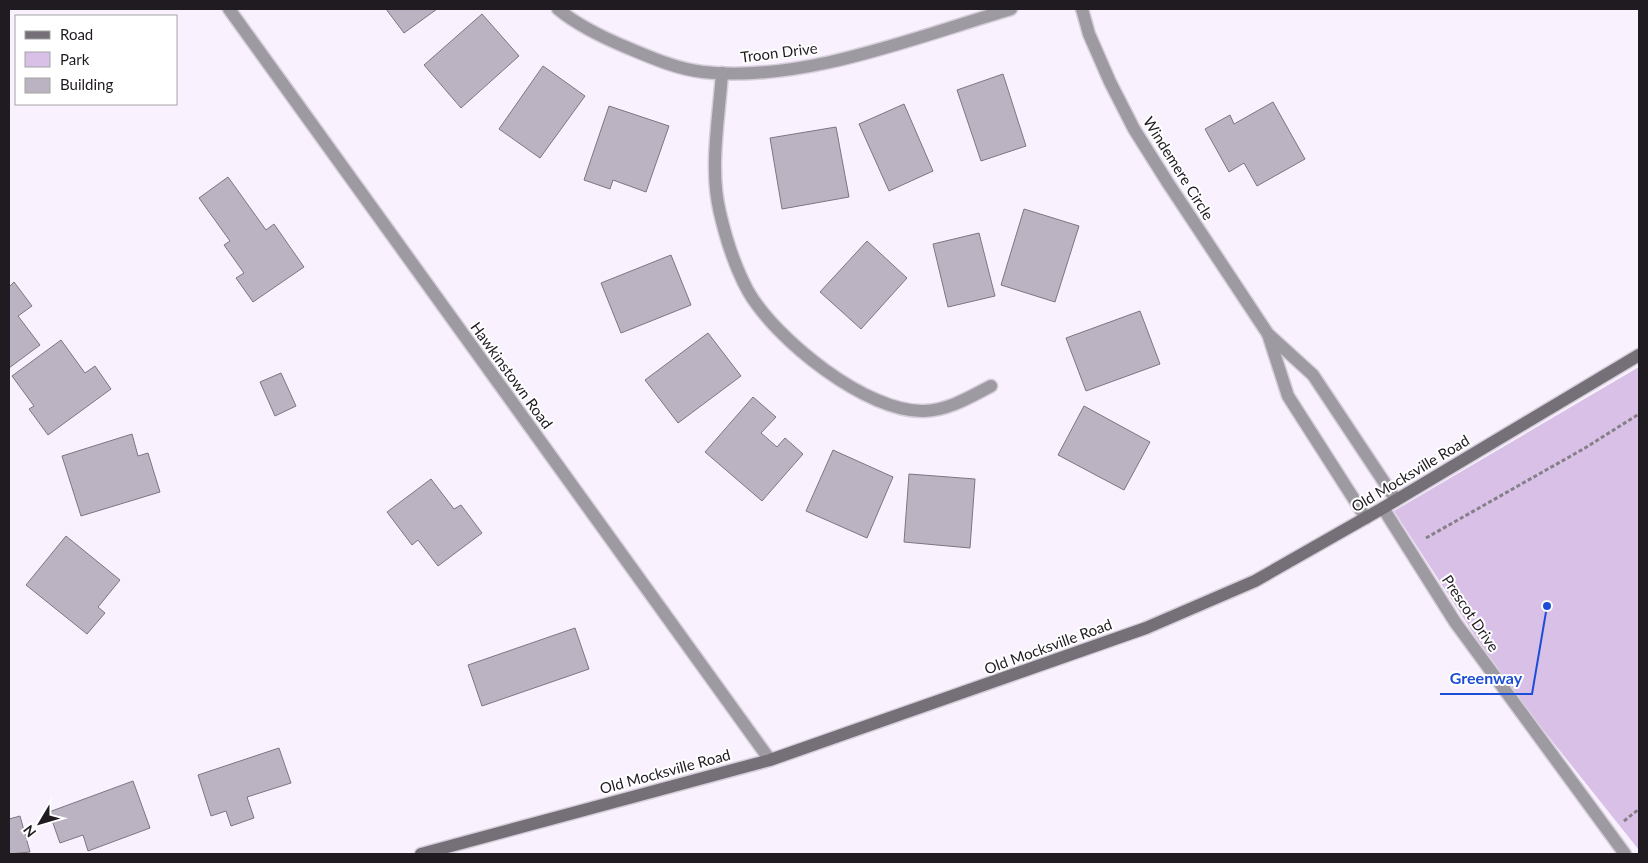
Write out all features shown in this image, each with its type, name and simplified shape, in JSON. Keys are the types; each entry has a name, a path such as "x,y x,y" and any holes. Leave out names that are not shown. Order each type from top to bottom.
{"street":[{"name":"Hawkinstown Road","path":"229,9 770,760"},
{"name":"Troon Drive","path":"558,9 610,40 658,61 702,72 748,74 794,69 845,58 1011,9"},
{"name":"Windemere Circle","path":"1082,9 1089,34 1134,129 1268,334 1313,375 1396,500"},
{"path":"722,73 715,166 719,211 730,248 748,291 778,329 814,364 853,389 894,405 923,411 955,404 991,386"},
{"name":"Windemere Circle","path":"1268,334 1288,396 1366,518"},
{"name":"Old Mocksville Road","path":"420,854 770,760 1146,628 1255,582 1639,355"},
{"name":"Prescot Drive","path":"1383,508 1455,622 1625,854"}],"path":[{"path":"1408,548 1585,448 1639,414"},
{"path":"1623,822 1639,809"}],"green space":[{"path":"1639,367 1639,850 1525,707 1479,642 1394,511"}],"building":[{"path":"386,9 437,9 404,33"},
{"path":"482,14 519,56 461,108 424,65"},
{"path":"543,66 585,96 540,158 499,129"},
{"path":"1003,74 1026,146 981,161 957,90"},
{"path":"1273,102 1305,159 1257,186 1244,163 1229,172 1205,129 1230,115 1234,124"},
{"path":"904,104 933,171 889,191 859,124"},
{"path":"609,106 669,126 646,192 613,180 610,189 584,180"},
{"path":"836,127 849,197 782,209 770,138"},
{"path":"228,177 266,230 274,224 304,267 253,302 236,278 244,273 224,245 230,241 199,198"},
{"path":"1024,209 1079,226 1055,302 1001,285"},
{"path":"979,233 995,296 948,307 933,244"},
{"path":"867,241 907,278 861,329 820,292"},
{"path":"671,255 691,305 621,333 601,283"},
{"path":"14,282 32,306 18,316 40,345 9,368 9,287"},
{"path":"1140,311 1160,364 1086,391 1066,338"},
{"path":"708,333 741,376 678,423 645,380"},
{"path":"61,340 85,373 95,366 111,389 48,435 29,409 34,406 12,376"},
{"path":"281,373 296,406 275,416 260,382"},
{"path":"753,397 776,417 761,433 777,447 785,438 803,454 762,501 705,452"},
{"path":"1084,406 1150,442 1124,490 1058,455"},
{"path":"132,434 138,456 148,453 160,492 81,516 62,456"},
{"path":"833,450 893,477 867,538 806,511"},
{"path":"909,474 975,479 970,548 904,542"},
{"path":"431,479 454,509 461,505 482,533 438,566 418,540 412,545 387,512"},
{"path":"66,536 120,580 98,607 105,613 87,634 26,585"},
{"path":"575,628 589,669 482,706 468,665"},
{"path":"279,748 291,783 247,797 254,818 231,826 226,811 211,816 198,775"},
{"path":"133,781 150,828 88,851 83,835 60,843 49,812"},
{"path":"20,816 30,852 9,854 9,819"}],"place":[{"name":"Greenway","path":"1547,606"}]}
